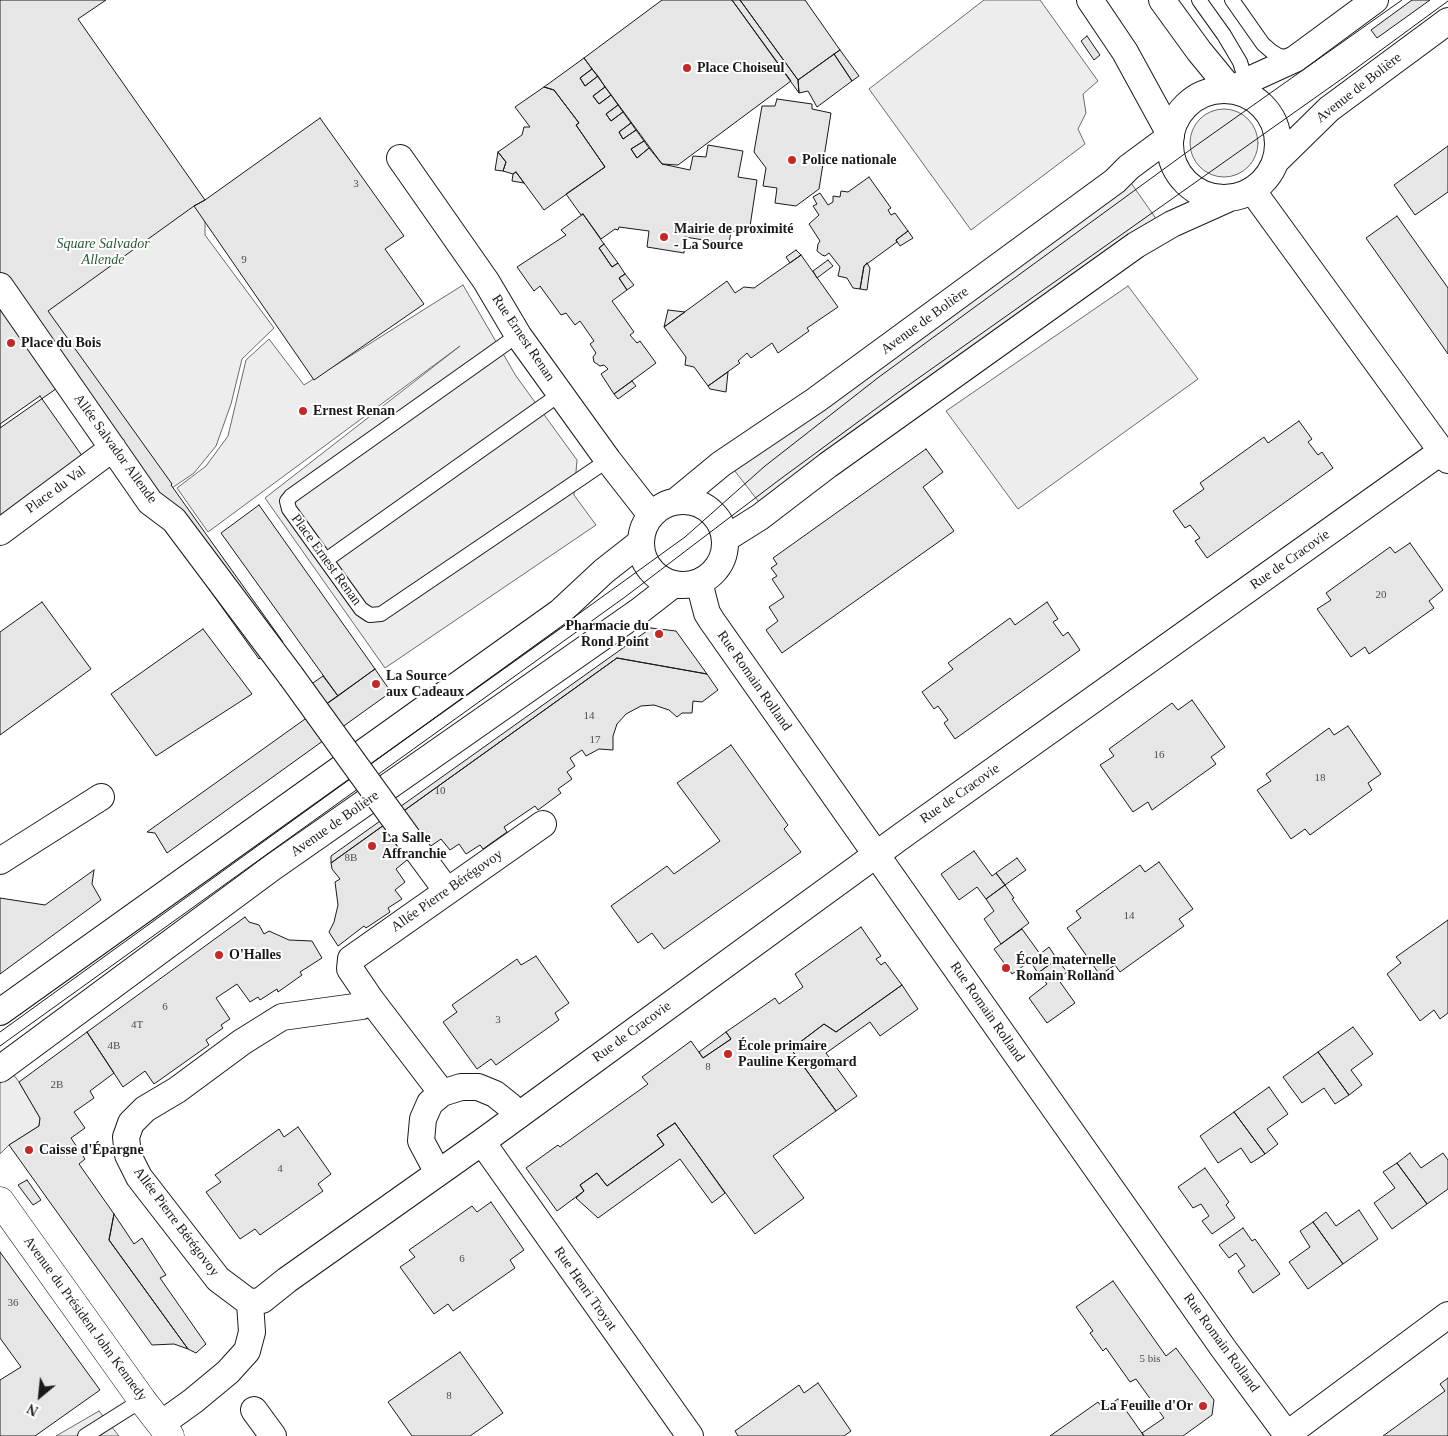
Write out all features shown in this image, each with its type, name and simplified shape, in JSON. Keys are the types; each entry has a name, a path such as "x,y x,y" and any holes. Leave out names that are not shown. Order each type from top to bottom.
{"main road":[{"name":"Avenue du Président John Kennedy","path":"0,1201 165,1430"}],"street":[{"path":"1090,0 1125,52 1170,136"},
{"path":"725,539 760,517 828,465 1136,246 1172,224 1241,194 1263,182 1271,172 1276,161 1278,137 1268,112 1258,101 1199,51 1162,0"},
{"path":"1241,194 1216,197 1202,193 1183,179 1170,149 1170,136 1175,120 1185,106 1199,96 1214,90 1243,89 1295,59 1376,0"},
{"name":"Avenue de Bolière","path":"1276,161 1328,108 1448,21"},
{"name":"Avenue de Bolière","path":"675,502 721,464 816,400 1115,181 1129,167 1170,136"},
{"name":"Rue Ernest Renan","path":"400,158 486,281 518,335 608,460 651,515"},
{"path":"1241,194 1446,453"},
{"name":"Allée Salvador Allende","path":"0,286 150,502 174,520 291,676 447,891"},
{"name":"Place du Val","path":"0,532 112,448"},
{"name":"Rue de Cracovie","path":"482,1142 876,855 1446,453"},
{"path":"689,501 707,509 721,525 725,539 724,552 719,565 710,575 686,583 663,580 655,574 642,554 641,542 646,523 651,515 662,506 675,502 689,501"},
{"path":"0,1012 560,612 641,542"},
{"name":"Avenue de Bolière","path":"0,1069 273,867 638,612 686,583"},
{"name":"Rue Romain Rolland","path":"686,583 1223,1348 1287,1435"},
{"path":"0,861 100,797"},
{"name":"Allée Pierre Bérégovoy","path":"250,1303 218,1279 139,1176 128,1155 126,1137 131,1124 145,1109 177,1090 242,1042 282,1017 362,1006 371,1000 350,969 351,959 542,824"},
{"path":"371,1000 442,1093"},
{"path":"438,1173 421,1142 423,1119 430,1103 442,1093 461,1087 478,1087 495,1094 510,1106 517,1116"},
{"path":"165,1430 194,1401 228,1372 247,1351 252,1332 250,1303 262,1300 286,1280 482,1142"},
{"name":"Rue Henri Troyat","path":"482,1142 690,1436"},
{"path":"1287,1435 1448,1315"},
{"path":"254,1410 273,1436"}],"lane":[{"path":"1199,0 1224,35 1240,62 1243,89"},
{"path":"1232,0 1263,44 1279,56 1295,59"},
{"name":"Place Ernest Renan","path":"518,335 291,496 287,501 289,509 361,609 370,615 381,614 608,460"},
{"path":"326,560 560,394"},
{"path":"85,1436 142,1400"}],"shaded area":[{"path":"984,0 1040,0 1098,81 1083,94 1086,113 1078,129 1085,144 971,230 869,89"},
{"name":"Square Salvador Allende","path":"0,26 205,200 205,235 274,328 242,359 231,404 216,446 194,473 153,501 0,286"},
{"path":"1217,109 1231,109 1243,114 1253,124 1258,136 1258,150 1253,162 1243,172 1231,177 1217,177 1205,172 1195,162 1190,150 1190,136 1195,124 1205,114"},
{"path":"1129,180 1157,220 762,506 734,470"},
{"path":"463,285 516,376 577,460 574,495 596,525 385,668 265,498 460,346 208,532 177,488 206,466 228,436 246,360 269,339 304,385"},
{"path":"1128,286 1198,379 1018,509 946,411"},
{"path":"0,1056 19,1082 40,1118 39,1126 9,1145 0,1154"},
{"path":"99,1411 119,1436 56,1436"}],"building":[{"path":"0,0 106,0 78,19 205,200 48,311 283,642 259,659 0,297"},
{"name":"Place Choiseul","path":"662,0 732,0 791,81 678,165 662,164 584,58"},
{"path":"732,0 740,0 798,80 799,93"},
{"path":"740,0 805,0 840,50 798,80"},
{"path":"1412,0 1430,0 1377,38 1371,30"},
{"path":"1087,36 1100,55 1094,60 1081,41"},
{"path":"840,50 859,76 852,81 834,54"},
{"path":"834,54 852,81 817,107 808,91 799,93 798,80"},
{"path":"584,58 592,69 580,78 585,86 598,76 605,87 593,96 599,104 611,95 618,105 606,114 611,121 623,112 631,123 619,132 623,139 636,130 644,141 631,149 637,158 649,148 662,164 690,170 693,156 706,157 708,145 743,151 738,177 757,180 749,233 731,231 729,244 685,237 684,253 647,247 649,231 619,227 618,230 615,229 601,239 566,194 605,167 576,125 579,123 554,90 544,87"},
{"path":"592,69 598,76 585,86 580,78"},
{"path":"544,87 554,90 579,123 576,125 605,167 544,210 516,172 513,174 503,171 506,162 498,152 522,135 524,127 530,127 515,107"},
{"path":"605,87 611,95 599,104 593,96"},
{"name":"Police nationale","path":"777,99 812,104 812,109 831,113 819,189 796,206 775,203 777,188 763,186 766,168 754,152 762,106 775,106"},
{"path":"618,105 623,112 611,121 606,114"},
{"path":"320,118 404,236 385,249 424,304 314,380 194,206"},
{"path":"631,123 636,130 623,139 619,132"},
{"path":"644,141 649,148 637,158 631,149"},
{"path":"1448,146 1448,192 1415,215 1394,185"},
{"path":"498,152 506,162 503,171 495,170"},
{"path":"516,172 524,183 512,181 513,174"},
{"path":"869,177 891,208 888,210 891,215 895,213 908,231 896,240 897,242 864,266 860,289 853,288 847,278 838,276 840,267 829,253 825,256 817,251 820,241 809,224 819,215 813,206 817,204 813,197 820,193 828,205 833,202 833,196 840,197 841,191 848,192"},
{"path":"583,214 604,244 599,248 612,267 618,263 625,274 619,278 627,290 612,301 634,332 630,335 637,343 640,341 656,363 614,394 601,374 608,369 604,365 600,366 594,362 593,357 596,353 590,344 594,341 580,321 575,325 566,313 561,315 540,286 534,291 517,267 566,235 561,230"},
{"path":"1397,216 1448,288 1448,354 1366,238"},
{"path":"908,231 913,238 900,246 896,240"},
{"path":"604,244 618,263 612,267 599,248"},
{"path":"796,250 801,255 790,263 786,257"},
{"path":"801,255 838,307 807,328 809,331 778,353 772,343 751,358 747,353 738,361 740,363 708,386 694,367 685,365 686,357 664,327 727,281 735,293 744,287 754,288"},
{"path":"828,260 833,266 817,278 813,271"},
{"path":"867,263 870,268 867,290 860,289 864,266"},
{"path":"625,274 634,285 627,290 619,278"},
{"path":"0,297 63,384 0,428"},
{"path":"668,310 685,312 664,327"},
{"path":"728,372 726,392 710,389 708,386"},
{"path":"632,381 636,386 618,399 614,394"},
{"path":"40,396 85,460 0,521 0,424"},
{"path":"1299,421 1312,439 1308,442 1318,455 1322,452 1333,468 1207,558 1195,541 1200,538 1190,525 1185,528 1173,511 1204,489 1200,483 1264,437 1268,443"},
{"path":"926,449 943,472 923,487 954,531 782,653 766,630 778,621 769,607 784,597 772,579 777,576 771,568 777,564 773,558"},
{"path":"259,505 375,669 338,696 221,533"},
{"path":"1410,543 1443,590 1429,601 1434,608 1369,654 1365,647 1351,657 1317,609 1331,600 1326,593 1390,547 1395,553"},
{"path":"42,602 91,669 0,735 0,632"},
{"path":"1047,602 1058,619 1053,622 1063,636 1068,632 1080,650 955,739 944,723 948,720 938,706 934,709 922,692 953,669 948,663 1010,618 1015,625"},
{"path":"651,628 676,631 707,674 617,658 331,863 331,856"},
{"path":"203,629 252,694 156,756 111,694"},
{"path":"617,658 707,674 718,690 702,702 693,701 692,713 682,713 677,717 669,710 654,705 641,706 626,714 617,724 613,736 613,750 599,749 586,756 582,750 570,758 575,766 567,772 572,779 558,789 561,793 538,810 535,806 504,827 507,832 483,849 480,845 466,854 459,844 450,850 441,839 428,848 416,831 396,844 407,860 396,869 405,882 395,890 402,899 388,908 390,912 366,928 364,926 338,946 329,932 334,922 338,905 335,882 340,879 332,869 331,863"},
{"path":"375,669 391,692 167,853 155,833 147,832"},
{"path":"323,676 338,696 311,715 297,694"},
{"path":"1192,700 1225,747 1211,757 1216,764 1152,810 1148,802 1133,812 1100,765 1114,756 1109,749 1172,703 1178,710"},
{"path":"1348,726 1381,774 1368,783 1372,790 1310,835 1305,829 1291,839 1257,790 1271,781 1266,774 1329,728 1334,735"},
{"path":"731,745 788,825 784,829 801,852 664,949 652,933 638,943 611,906 667,866 674,874 720,841 677,783"},
{"path":"974,851 992,876 996,873 1005,885 986,899 977,887 959,900 941,874"},
{"path":"1017,858 1026,870 1005,885 996,873"},
{"path":"1159,862 1193,909 1179,919 1184,926 1120,972 1115,965 1100,975 1067,928 1081,918 1076,911 1140,865 1145,872"},
{"path":"94,870 92,884 101,900 0,974 0,898 45,905"},
{"path":"1005,885 1014,898 1012,899 1029,923 1001,944 984,919 994,911 986,899"},
{"path":"245,917 249,922 259,925 264,934 269,931 289,940 312,941 322,958 300,972 302,975 278,992 277,989 260,1000 258,997 250,1002 237,984 216,998 230,1019 221,1025 223,1028 206,1040 209,1045 154,1084 145,1071 123,1087 87,1032"},
{"path":"1448,920 1448,1013 1440,1019 1434,1010 1420,1021 1387,974 1401,963 1396,957"},
{"path":"861,927 881,956 876,959 881,965 885,962 902,985 836,1032 824,1024 791,1049 836,1111 773,1156 804,1198 755,1234 675,1123 657,1135 664,1145 607,1186 597,1173 580,1185 584,1191 557,1211 526,1168 558,1145 560,1147 648,1084 642,1077 691,1041 703,1058 731,1039 726,1032 775,998 779,1004 803,987 795,974"},
{"path":"1022,929 1040,954 1049,947 1057,959 1038,973 1030,961 1012,974 994,949"},
{"path":"536,956 569,1003 555,1013 559,1020 496,1065 491,1059 477,1069 443,1022 457,1012 452,1005 517,959 521,965"},
{"path":"1057,959 1067,972 1058,979 1075,1003 1047,1023 1029,998 1047,984 1038,973"},
{"path":"902,985 918,1009 880,1036 870,1022 826,1053 857,1096 836,1111 791,1049 824,1024 836,1032"},
{"path":"1353,1027 1373,1054 1351,1070 1362,1085 1349,1095 1318,1052"},
{"path":"87,1032 114,1073 90,1091 94,1098 74,1112 85,1128 71,1138 85,1159 79,1164 114,1214 109,1240 188,1349 174,1344 152,1345 9,1145 39,1126 40,1118 19,1082"},
{"path":"726,1032 731,1039 703,1058 699,1052"},
{"path":"1318,1052 1349,1095 1335,1104 1324,1088 1302,1103 1283,1077"},
{"path":"1269,1087 1288,1114 1267,1129 1278,1144 1265,1154 1234,1112"},
{"path":"1234,1112 1265,1154 1251,1163 1241,1148 1218,1163 1200,1136"},
{"path":"675,1123 725,1193 712,1203 680,1159 598,1218 576,1198 584,1191 580,1185 597,1173 607,1186 664,1145 657,1135"},
{"path":"298,1127 331,1174 318,1184 323,1191 260,1235 255,1229 240,1239 206,1192 221,1182 215,1175 279,1129 284,1137"},
{"path":"1410,1153 1421,1168 1443,1153 1448,1160 1448,1189 1427,1204 1397,1163"},
{"path":"1397,1163 1427,1204 1392,1229 1374,1203 1395,1188 1383,1172"},
{"path":"1205,1168 1229,1202 1226,1205 1235,1218 1212,1234 1202,1221 1209,1216 1201,1204 1193,1208 1178,1187"},
{"path":"27,1180 41,1200 33,1205 18,1185"},
{"path":"491,1202 524,1250 510,1260 515,1268 453,1311 448,1304 434,1314 400,1267 415,1257 409,1250 472,1206 477,1212"},
{"path":"1359,1210 1378,1239 1343,1264 1313,1222 1326,1212 1336,1226"},
{"path":"114,1214 134,1244 142,1238 166,1275 160,1278 206,1344 196,1353 188,1349 109,1240"},
{"path":"1313,1222 1343,1264 1308,1289 1289,1262 1310,1247 1300,1231"},
{"path":"1243,1228 1252,1241 1255,1239 1280,1274 1253,1293 1238,1271 1245,1266 1236,1253 1229,1258 1219,1245"},
{"path":"0,1252 100,1390 35,1436 0,1436 0,1380 21,1367 0,1338"},
{"path":"1113,1281 1166,1356 1176,1348 1214,1400 1212,1415 1183,1436 1144,1436 1142,1433 1164,1418 1136,1379 1130,1382 1106,1348 1103,1351 1090,1333 1093,1331 1076,1307"},
{"path":"460,1352 503,1413 470,1436 412,1436 388,1402"},
{"path":"1448,1378 1448,1436 1383,1436 1445,1391 1440,1384"},
{"path":"818,1383 851,1431 844,1436 738,1436 735,1431 799,1385 804,1393"},
{"path":"1118,1399 1144,1436 1050,1436 1098,1402 1103,1409"}],"tram line":[{"path":"0,1032 685,537 765,466 879,377 1194,147 1402,0"},
{"path":"0,1046 625,597 896,394 1343,78 1448,1"}],"place":[{"name":"Place Choiseul","path":"687,68"},
{"name":"Police nationale","path":"792,160"},
{"name":"Mairie de proximité - La Source","path":"664,237"},
{"name":"Place du Bois","path":"11,343"},
{"name":"Ernest Renan","path":"303,411"},
{"name":"Pharmacie du Rond Point","path":"659,634"},
{"name":"La Source aux Cadeaux","path":"376,684"},
{"name":"La Salle Affranchie","path":"372,846"},
{"name":"O'Halles","path":"219,955"},
{"name":"École maternelle Romain Rolland","path":"1006,968"},
{"name":"École primaire Pauline Kergomard","path":"728,1054"},
{"name":"Caisse d'Épargne","path":"29,1150"},
{"name":"La Feuille d'Or","path":"1203,1406"}]}
